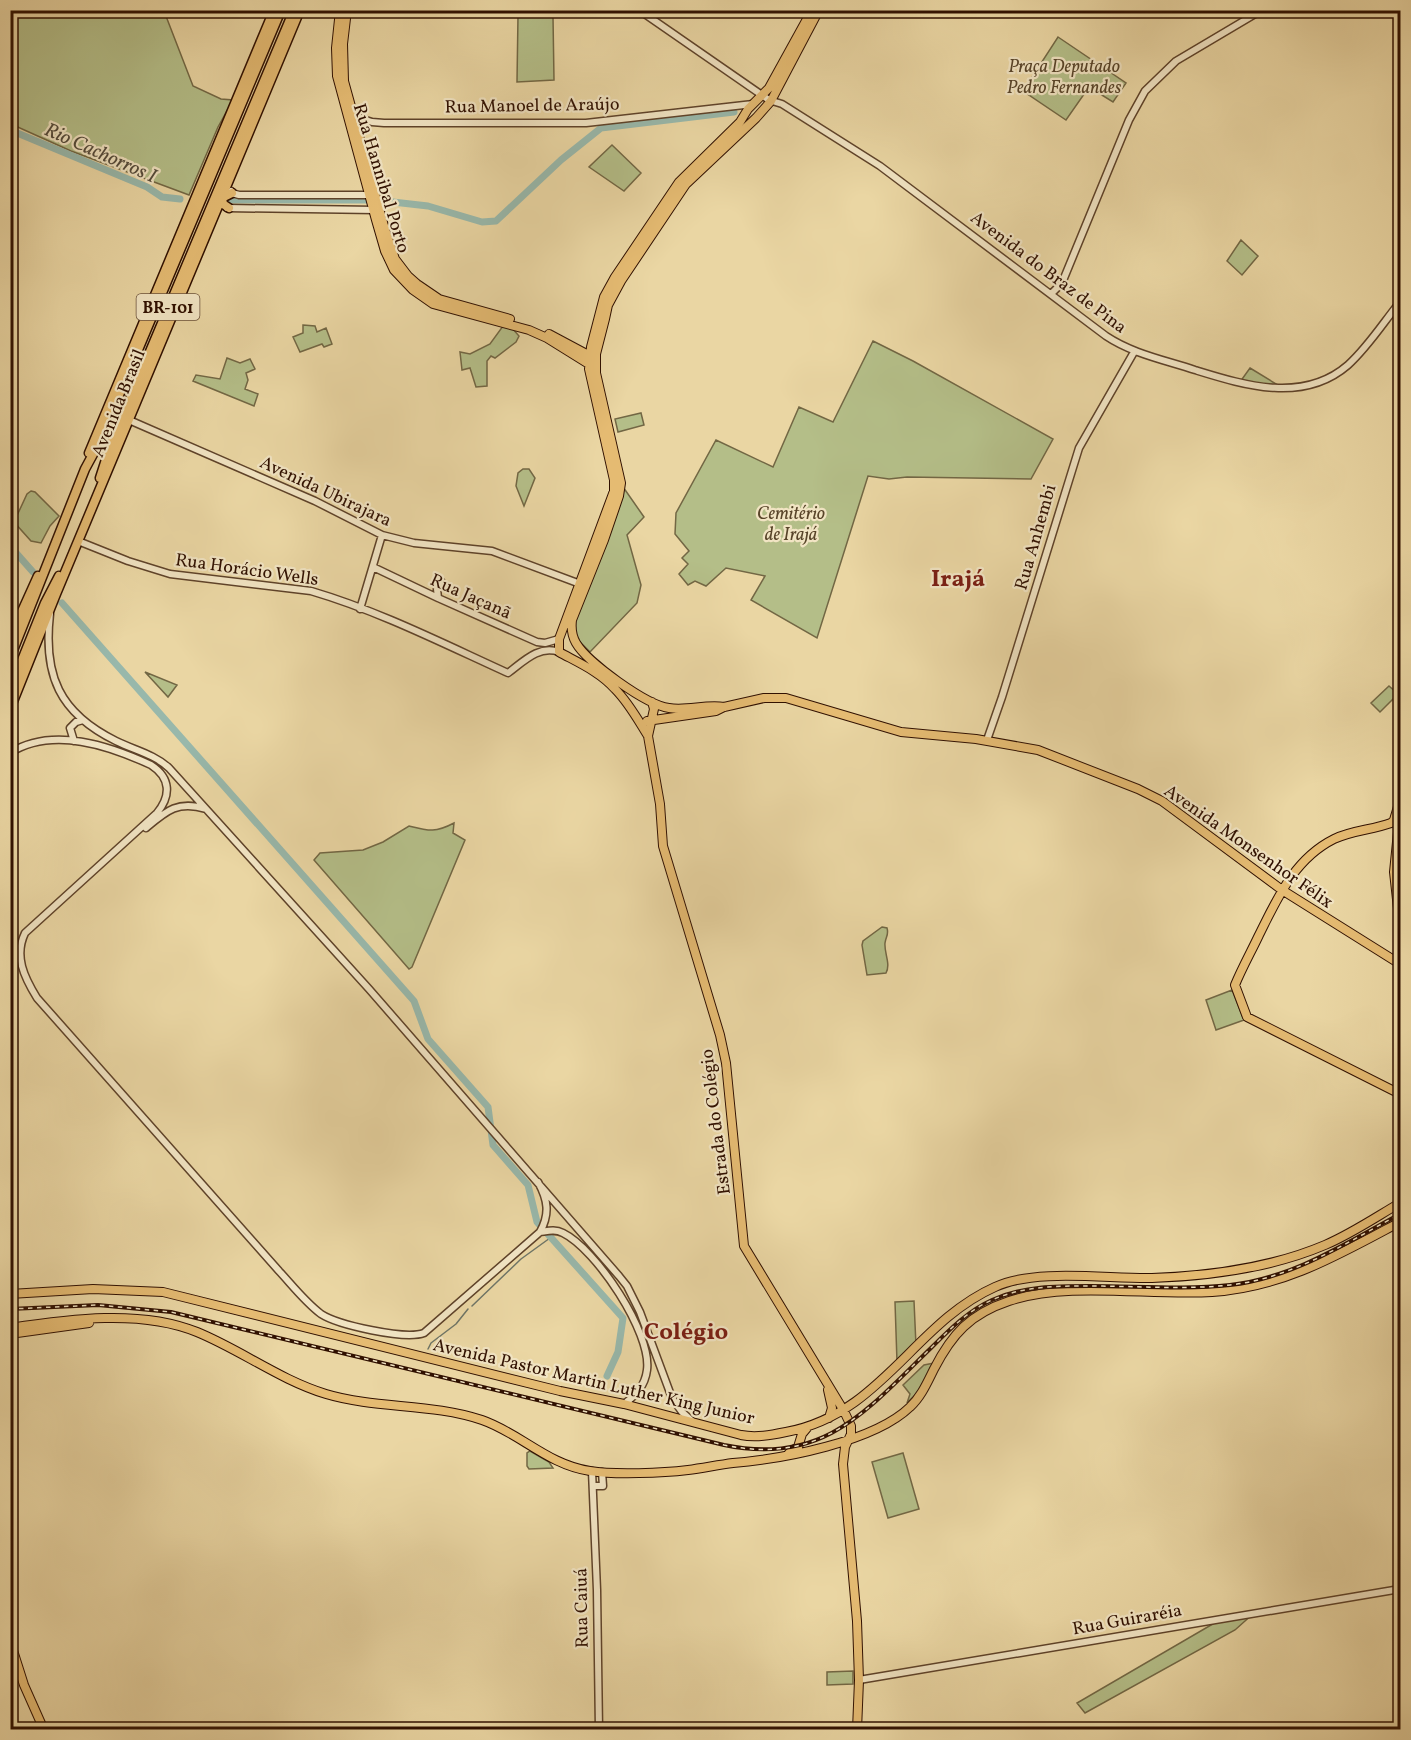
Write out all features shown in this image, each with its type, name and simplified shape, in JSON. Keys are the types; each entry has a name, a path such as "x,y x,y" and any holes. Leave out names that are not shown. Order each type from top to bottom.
{"highway":[{"name":"Avenida Brasil","path":"10,658 85,470 98,445 281,10"},
{"name":"Avenida Brasil","path":"10,690 294,10"},
{"name":"Avenida Brasil","path":"10,709 218,208 228,195 229,182 300,10"},
{"name":"Avenida Brasil","path":"10,638 273,13"},
{"path":"267,43 273,13"},
{"path":"228,195 223,204 229,208"},
{"path":"143,322 193,221"},
{"path":"111,444 149,372"}],"main road":[{"name":"Rua Hannibal Porto","path":"340,10 336,66 353,118"},
{"name":"Rua Hannibal Porto","path":"347,10 343,44 345,87 377,210 385,251 394,270 423,298 441,307 529,330 591,359"},
{"path":"641,723 614,688 589,668 559,652 559,639 619,496 621,483 591,359 613,294 678,194 699,167 742,121 758,97 774,79 812,10"},
{"path":"699,167 756,118 773,98 819,10"},
{"path":"746,113 756,118"},
{"path":"574,641 572,620 583,585"},
{"path":"559,639 569,638 574,641"},
{"name":"Avenida Monsenhor Félix","path":"574,641 597,666 652,702 674,709 724,707"},
{"name":"Avenida Monsenhor Félix","path":"641,723 716,711 764,698 786,698 901,732 987,740 1038,750 1153,796 1273,884 1401,964"},
{"name":"Estrada do Colégio","path":"648,736 654,709 652,702"},
{"path":"694,714 704,706"},
{"name":"Estrada do Colégio","path":"641,723 648,736 660,804 663,846 715,1018 726,1063 744,1246 844,1411 851,1434 844,1448 843,1464"},
{"path":"1276,901 1302,864 1329,842 1358,830 1393,821 1400,800"},
{"path":"1394,858 1400,800"},
{"path":"1383,825 1393,829 1401,927"},
{"path":"1273,884 1281,890 1235,985 1247,1017 1401,1094"},
{"path":"1276,901 1291,896"},
{"name":"Avenida Pastor Martin Luther King Junior","path":"10,1294 93,1289 163,1292 747,1436 776,1434 809,1426 844,1411 858,1401 953,1314 975,1298 1004,1283 1035,1277 1151,1278 1242,1269 1324,1246 1401,1203"},
{"path":"10,1328 81,1318 168,1323 194,1331 301,1384 328,1394 458,1414 485,1421 551,1459 572,1467 592,1472 683,1471 780,1458 863,1435 906,1411 919,1397 955,1334 980,1314 999,1304 1028,1295 1053,1292 1208,1292 1252,1287 1274,1282 1316,1266 1401,1222"},
{"path":"10,1334 105,1319"},
{"name":"Estrada do Colégio","path":"826,1383 832,1408 828,1419"},
{"path":"834,1394 845,1401 858,1401"},
{"path":"732,1463 752,1457 790,1453 798,1448 803,1431 809,1426"},
{"path":"776,1434 794,1433 807,1448 815,1449"},
{"path":"831,1444 840,1454 843,1464 854,1586 859,1680 857,1730"},
{"path":"10,1641 24,1685 44,1730"}],"street":[{"name":"Avenida do Braz de Pina","path":"639,10 758,97 773,98 880,166 1106,336 1134,352 1238,383 1272,389 1293,387 1316,382 1343,369 1401,302"},
{"path":"1051,294 1062,283 1129,120 1145,91 1169,67 1262,10"},
{"name":"Rua Manoel de Araújo","path":"353,118 384,123 586,123 739,107 758,97"},
{"path":"739,107 746,113"},
{"path":"228,195 372,195"},
{"path":"218,208 377,210"},
{"name":"Rua Anhembi","path":"987,740 1079,448 1134,352"},
{"name":"Avenida Ubirajara","path":"129,420 315,501 382,535 414,543 492,551 583,585"},
{"path":"360,609 382,535"},
{"name":"Rua Horácio Wells","path":"78,541 128,561 170,574 311,591 402,625 508,673 536,653 542,645"},
{"name":"Rua Jaçanã","path":"373,567 542,645"},
{"path":"438,598 437,589 441,581"},
{"path":"51,608 47,643 52,674 63,698 83,720 99,732 164,763 369,989 538,1182 631,1293 649,1333 672,1398 682,1412 694,1422"},
{"path":"542,645 559,639"},
{"path":"542,645 559,652"},
{"path":"74,741 70,728 76,722 83,720"},
{"path":"93,744 99,732"},
{"path":"10,753 35,742 74,741 93,744 144,762 156,769 165,781 167,795 163,806 157,813 42,915 25,933 20,953 24,976 43,1005 308,1303 333,1320 400,1335 417,1336 430,1329 543,1229 547,1202 538,1182"},
{"path":"126,842 135,838 175,807 207,809"},
{"path":"543,1229 559,1231 569,1237 597,1264 623,1298 644,1342 647,1360 646,1377 642,1386 624,1404"},
{"path":"612,1282 619,1276"},
{"path":"623,1298 631,1293"},
{"name":"Rua Caiuá","path":"592,1472 599,1730"},
{"path":"594,1486 602,1486 602,1472"},
{"name":"Rua Guiraréia","path":"859,1680 1401,1589"}],"green space":[{"path":"11,11 164,11 193,86 221,99 233,100 218,127 189,195 71,151 11,124"},
{"path":"518,16 553,17 554,80 517,82"},
{"name":"Praça Deputado Pedro Fernandes","path":"1058,37 1126,83 1113,102 1089,87 1066,120 1023,91"},
{"path":"612,145 641,173 624,191 589,167"},
{"path":"1241,240 1258,256 1242,275 1227,261"},
{"path":"303,325 315,326 317,332 326,328 332,344 324,347 322,344 300,352 293,337 303,333"},
{"path":"503,326 512,328 519,336 516,342 495,358 491,356 487,361 487,386 476,387 470,368 462,370 460,352 470,354 490,344"},
{"name":"Cemitério de Irajá","path":"873,341 1053,439 1031,479 907,477 889,479 868,476 817,638 751,600 765,576 726,568 706,586 695,581 688,585 679,574 688,564 682,558 689,551 675,534 676,513 716,440 773,467 799,407 833,422"},
{"path":"227,358 240,363 250,359 255,369 246,373 248,380 245,389 258,394 254,406 193,381 196,375 220,379"},
{"path":"1250,368 1281,387 1240,382"},
{"path":"641,413 644,425 618,432 615,419"},
{"path":"523,469 529,469 535,478 524,506 516,486 518,473"},
{"path":"621,484 644,517 627,535 641,585 637,603 590,652 577,639 572,624"},
{"path":"31,491 35,492 59,516 50,526 41,543 31,541 14,522 27,494"},
{"path":"145,672 177,685 168,697"},
{"path":"1389,686 1398,694 1380,712 1371,703"},
{"path":"454,823 453,833 465,840 412,967 409,969 314,860 320,853 363,850 383,842 409,826 432,830"},
{"path":"882,927 888,930 885,943 887,970 886,973 867,975 863,941"},
{"path":"1232,990 1244,1020 1216,1030 1206,1000"},
{"path":"914,1301 916,1346 897,1362 895,1302"},
{"path":"934,1363 917,1393 907,1403 910,1394 903,1385 924,1365"},
{"path":"530,1451 549,1462 553,1468 529,1469 527,1453"},
{"path":"903,1453 919,1509 888,1518 872,1462"},
{"path":"1254,1613 1235,1630 1085,1713 1077,1703 1223,1618"},
{"path":"853,1671 853,1684 827,1685 827,1672"}],"waterway":[{"name":"Rio Cachorros I","path":"384,201 428,206 482,222 496,221 561,160 601,128 734,112"},
{"name":"Rio Cachorros I","path":"10,130 147,187 162,197 180,199"},
{"name":"Rio Cachorros I","path":"230,200 369,200"},
{"path":"10,546 33,572"},
{"path":"62,603 414,1001 428,1039 488,1107 493,1145 528,1185 537,1222 623,1318 618,1352 607,1376"},
{"path":"472,1306 521,1259 550,1238"},
{"path":"428,1349 431,1343 456,1324 468,1309"}],"railway":[{"path":"10,1309 98,1305 171,1312 724,1445 759,1449 790,1447 817,1440 841,1428 886,1392 960,1320 975,1309 1004,1295 1028,1289 1053,1287 1195,1287 1253,1281 1276,1275 1318,1258 1400,1214"}],"district":[{"name":"Irajá","path":"958,578"},
{"name":"Colégio","path":"686,1331"}]}
